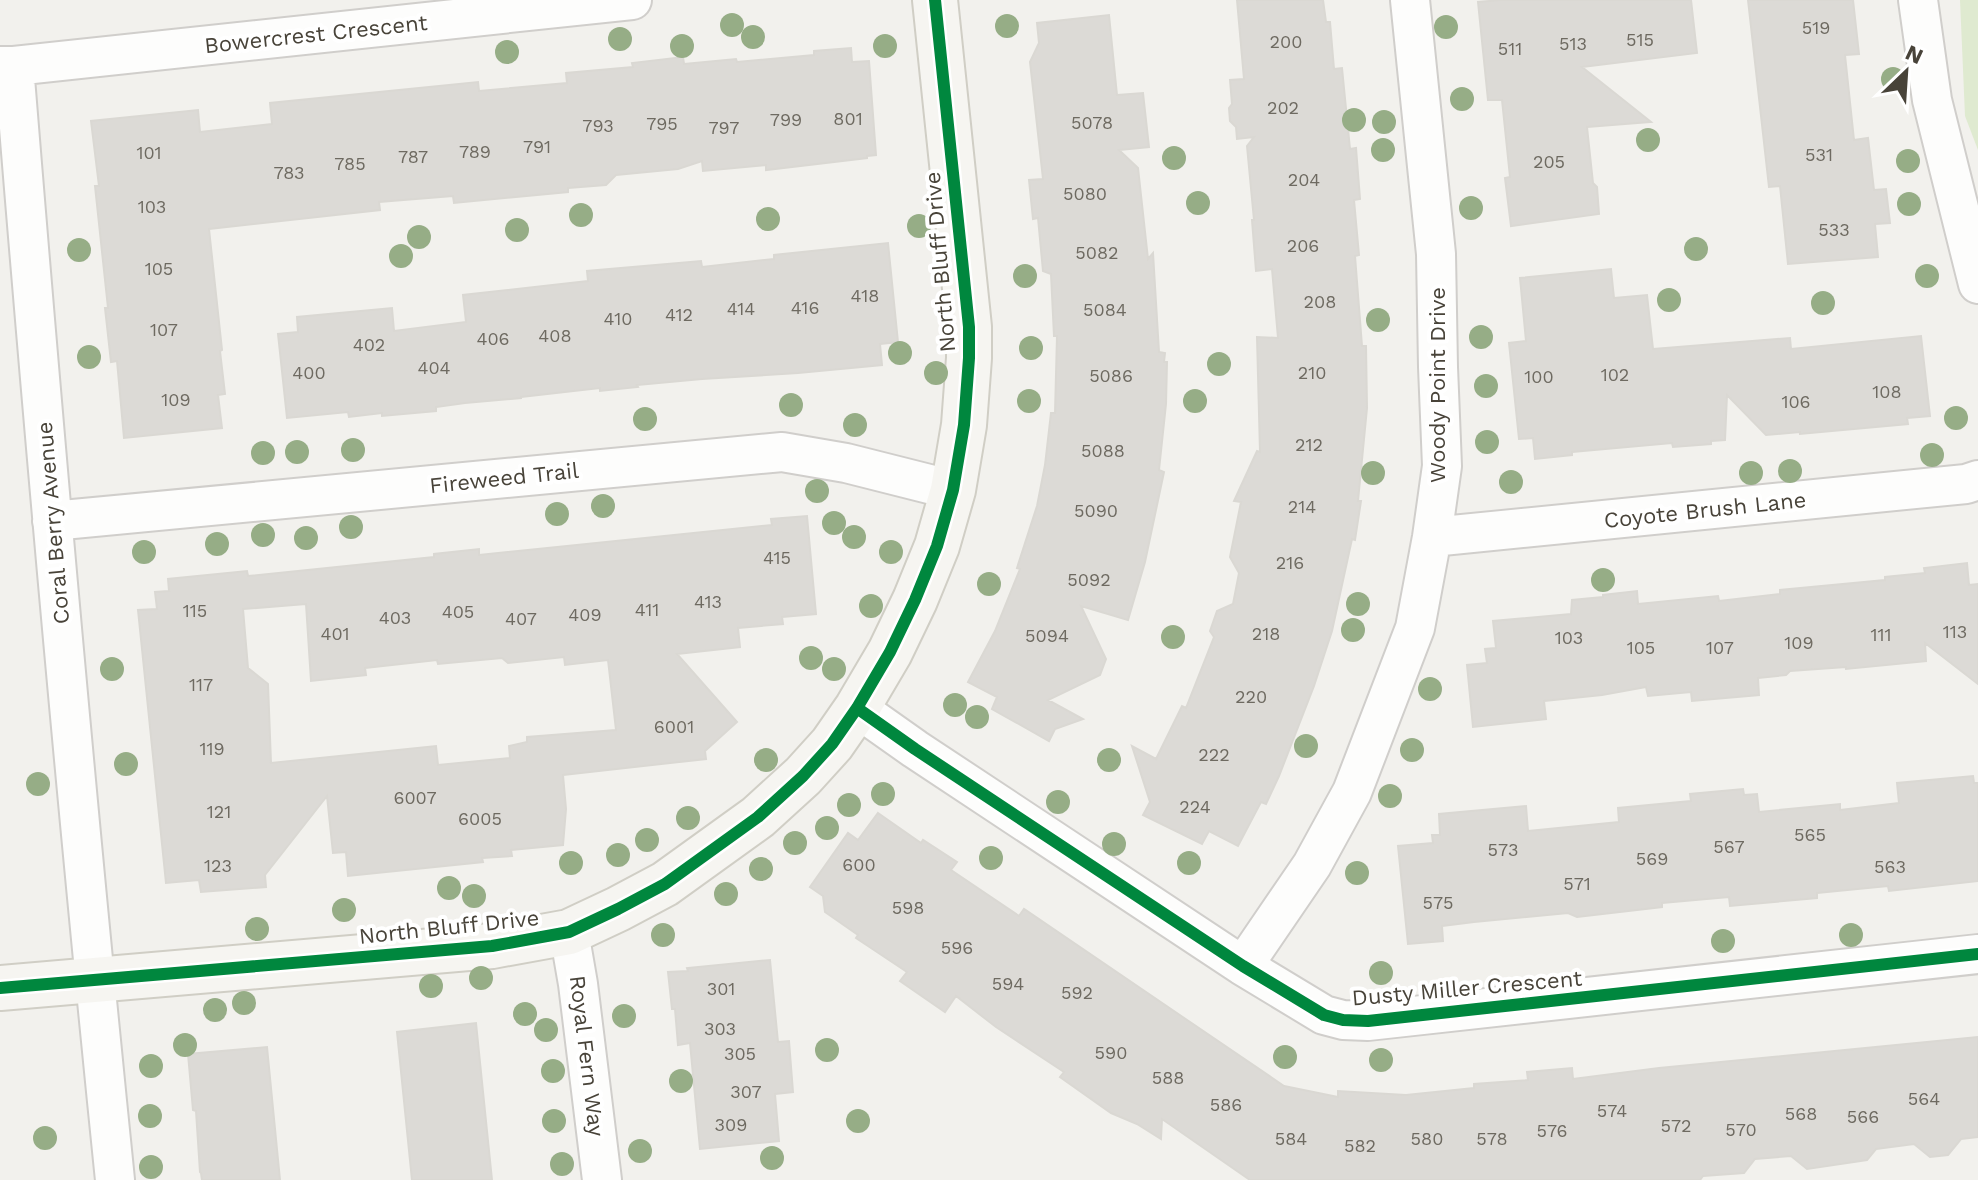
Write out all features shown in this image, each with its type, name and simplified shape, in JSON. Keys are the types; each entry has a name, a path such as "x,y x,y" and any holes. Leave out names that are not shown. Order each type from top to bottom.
{"street":[{"name":"Bowercrest Crescent","path":"7,66 632,0"},
{"name":"North Bluff Drive","path":"0,988 492,946 569,932 665,884 745,828 803,776 832,744 890,652 937,546 953,490 967,394 969,327 935,0"},
{"name":"Woody Point Drive","path":"1243,966 1312,865 1352,792 1415,628 1432,537 1442,466 1436,254 1410,0"},
{"path":"1918,0 1932,100 1978,284"},
{"name":"Coral Berry Avenue","path":"7,66 115,1180"},
{"name":"Fireweed Trail","path":"52,521 782,452 846,463 953,490"},
{"name":"Coyote Brush Lane","path":"1432,537 1966,484 1978,480"},
{"name":"Dusty Miller Crescent","path":"857,708 1243,966 1324,1015 1343,1020 1368,1021 1978,954"},
{"name":"Royal Fern Way","path":"569,932 602,1180"}],"green space":[{"path":"1960,0 1978,0 1978,150 1965,116"}],"building":[{"path":"1237,0 1323,0 1326,22 1330,22 1334,69 1342,68 1350,149 1356,148 1360,199 1354,200 1359,255 1355,256 1362,346 1366,346 1367,408 1358,501 1361,501 1355,540 1352,539 1332,631 1279,776 1266,804 1261,802 1238,846 1209,831 1202,844 1143,815 1150,802 1132,746 1156,759 1182,706 1186,708 1214,637 1210,631 1217,611 1233,604 1239,573 1230,557 1241,502 1234,501 1257,451 1260,452 1257,337 1278,338 1272,269 1256,271 1247,146 1254,137 1237,139 1236,127 1230,121 1230,80 1244,79"},
{"path":"1691,0 1697,53 1582,67 1651,122 1587,127 1599,214 1511,226 1505,178 1510,177 1502,100 1488,100 1478,2"},
{"path":"1748,0 1853,0 1859,54 1845,55 1854,140 1868,138 1874,190 1886,189 1890,223 1875,224 1878,257 1788,264 1780,186 1769,187"},
{"path":"1109,15 1117,95 1143,93 1149,147 1119,150 1138,168 1148,259 1153,253 1159,352 1165,353 1164,362 1167,362 1159,470 1164,472 1145,562 1128,620 1081,606 1106,659 1100,675 1048,700 1083,719 1055,729 1049,741 992,709 997,697 968,682 995,631 1020,569 1017,568 1037,506 1051,413 1055,413 1057,336 1054,336 1051,274 1043,271 1038,218 1033,219 1029,180 1043,179 1030,62 1039,43 1037,23"},
{"path":"851,48 852,62 869,61 876,155 867,158 766,170 766,165 703,171 702,161 678,169 616,175 606,185 568,188 568,192 454,203 453,196 379,202 380,210 209,229 225,394 218,395 222,428 124,438 117,361 111,362 105,308 108,308 95,186 99,186 91,121 198,110 200,132 272,124 270,103 478,82 479,91 567,83 566,73 633,67 632,63 683,57 684,64 736,59 737,62 814,55 814,51"},
{"path":"888,243 898,342 880,344 882,365 702,379 600,391 600,388 382,416 382,413 349,417 348,412 287,418 278,334 298,332 297,317 392,308 394,331 466,322 463,295 588,281 587,271 701,261 702,267 774,259 774,255"},
{"path":"1611,269 1614,298 1647,295 1653,349 1790,338 1791,349 1921,336 1930,416 1907,418 1908,424 1766,435 1727,395 1725,440 1673,447 1672,443 1572,452 1572,455 1535,459 1533,438 1519,439 1509,343 1526,341 1520,278"},
{"path":"807,516 816,614 782,617 783,624 738,628 740,647 677,654 737,722 705,751 706,759 563,775 566,809 563,845 511,850 512,856 482,858 483,862 348,876 346,852 333,853 327,796 265,875 266,887 201,892 199,880 166,883 138,610 157,609 155,592 169,591 168,579 247,571 248,576 434,557 434,554 479,549 479,555 772,525 771,519","holes":["306,604 311,681 366,675 365,668 437,660 438,664 502,658 508,663 564,657 565,665 608,660 616,730 527,737 527,742 509,746 510,758 438,765 436,746 271,763 268,684 248,668 243,609"]},
{"path":"1967,563 1969,585 1978,584 1978,684 1925,643 1926,661 1790,671 1786,675 1758,678 1759,695 1692,701 1691,692 1648,696 1646,687 1544,701 1546,719 1473,727 1467,665 1487,663 1485,649 1496,648 1493,621 1571,614 1572,600 1603,595 1637,591 1638,604 1718,596 1719,601 1780,594 1780,590 1885,580 1885,577 1925,573 1924,568"},
{"path":"1973,776 1974,783 1978,783 1978,881 1889,891 1888,886 1817,893 1817,898 1730,906 1729,897 1662,903 1662,907 1577,917 1568,913 1474,922 1442,926 1443,941 1408,944 1398,846 1433,843 1432,835 1440,835 1439,814 1526,806 1528,831 1619,822 1618,808 1691,801 1690,794 1743,789 1744,795 1757,794 1759,812 1840,804 1840,810 1899,803 1897,783"},
{"path":"878,813 921,843 923,840 957,862 951,870 1019,916 1024,909 1284,1086 1338,1097 1338,1091 1406,1095 1474,1088 1474,1084 1528,1080 1527,1072 1572,1068 1573,1079 1978,1037 1978,1137 1961,1139 1948,1155 1930,1157 1914,1144 1876,1149 1867,1160 1807,1169 1791,1156 1755,1159 1744,1173 1703,1176 1700,1180 1250,1180 1162,1119 1161,1139 1111,1113 1060,1077 1064,1072 956,996 945,1012 900,981 907,972 856,938 858,935 825,912 823,896 810,887 848,833 858,840"},
{"path":"770,960 778,1042 789,1041 793,1092 775,1094 779,1141 700,1149 690,1043 678,1045 668,972"},
{"path":"476,1023 492,1180 412,1180 397,1032"},
{"path":"267,1047 280,1180 202,1180 188,1054"}],"cycle path":[{"path":"0,988 492,946 569,932 665,884 758,817 803,776 832,744 890,652 937,546 953,490 964,425 969,327 935,0"},
{"path":"857,708 1243,966 1324,1015 1343,1020 1368,1021 1978,954"}]}
